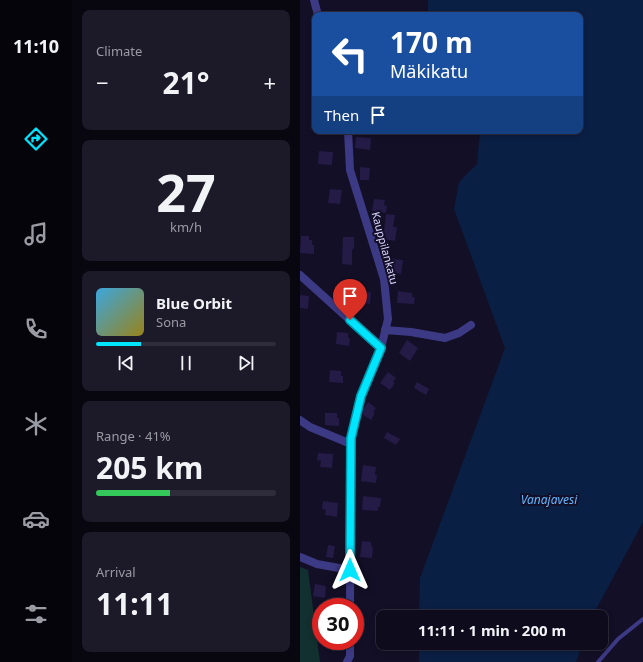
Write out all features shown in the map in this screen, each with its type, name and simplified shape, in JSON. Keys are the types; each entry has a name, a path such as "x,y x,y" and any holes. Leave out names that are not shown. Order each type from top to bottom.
{"street":[{"path":"314,0 317,12"},
{"name":"Kauppilankatu","path":"348,134 350,170 384,279 388,319 381,348 361,396 351,438 350,598"},
{"path":"300,275 381,348"},
{"path":"385,330 411,332 445,338 459,333 471,325"},
{"path":"300,420 310,427 351,444"},
{"path":"300,557 318,564 350,570"},
{"path":"347,662 350,656 350,650"}],"lane":[{"path":"598,662 618,639 643,619"}],"green space":[{"path":"300,567 308,570 312,601 312,650 318,650 320,662 300,662"}],"water":[{"name":"Vanajavesi","path":"428,0 643,0 643,522 596,610 419,610 420,578 505,348 454,209 459,182 477,164 480,134 583,134 583,12 428,12"},
{"path":"419,650 580,650 576,662 419,662"}],"building":[{"path":"356,137 371,138 370,150 355,148"},
{"path":"319,151 333,152 332,165 318,164"},
{"path":"360,167 370,168 369,180 360,180"},
{"path":"330,189 342,190 340,204 328,203"},
{"path":"374,199 385,200 384,205 387,206 386,213 372,211"},
{"path":"386,214 395,215 393,227 397,227 395,241 383,239"},
{"path":"301,236 309,236 309,240 312,240 312,245 314,245 314,254 300,253"},
{"path":"343,237 354,237 352,265 342,264"},
{"path":"391,259 403,260 401,274 389,272"},
{"path":"358,290 371,292 370,304 357,302"},
{"path":"398,291 412,293 412,297 415,297 414,304 397,303"},
{"path":"300,295 309,296 308,309 300,308"},
{"path":"337,332 348,333 348,338 350,338 349,346 336,344"},
{"path":"407,340 418,348 410,361 399,353"},
{"path":"330,370 341,371 343,383 329,382"},
{"path":"388,372 396,378 393,382 395,383 390,390 380,383"},
{"path":"417,382 429,389 426,395 414,388"},
{"path":"368,402 376,408 373,412 375,413 371,420 362,414"},
{"path":"325,413 337,413 337,418 339,418 339,426 325,425"},
{"path":"387,432 400,439 396,445 384,438"},
{"path":"318,453 333,454 332,468 320,467 321,461 317,460"},
{"path":"363,465 376,467 376,483 361,481"},
{"path":"363,496 381,498 378,511 362,510"},
{"path":"323,501 338,503 337,517 325,515 326,510 322,509"},
{"path":"362,541 371,542 371,546 373,547 372,558 360,557"},
{"path":"328,545 335,546 333,558 326,557"},
{"path":"315,584 326,586 325,598 313,596"}],"route":[{"path":"350,320 381,348 361,396 351,438 350,570"}]}
